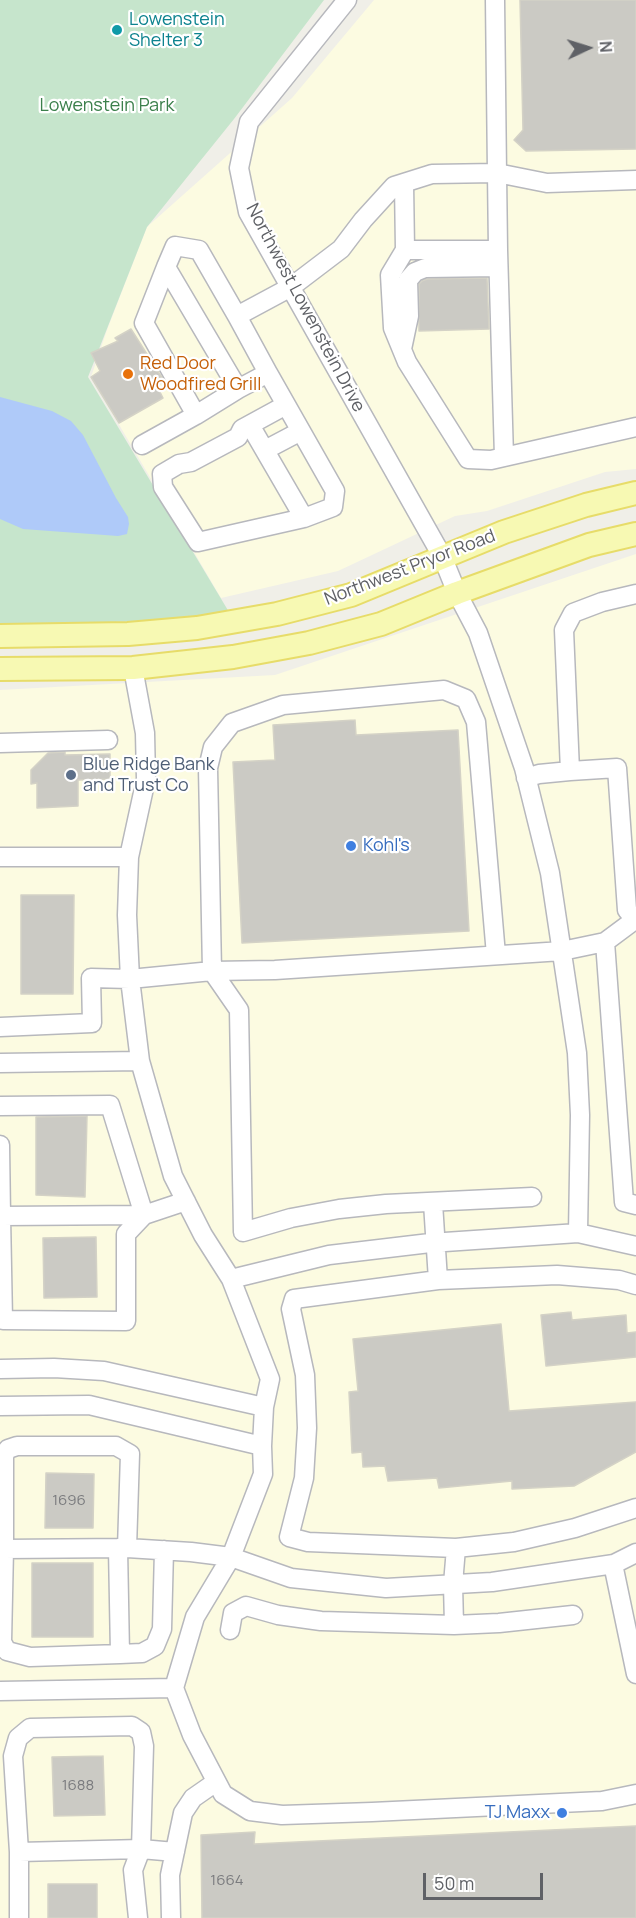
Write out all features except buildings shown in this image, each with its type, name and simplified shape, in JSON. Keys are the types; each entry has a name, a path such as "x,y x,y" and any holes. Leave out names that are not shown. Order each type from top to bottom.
{"main road":[{"name":"Northwest Pryor Road","path":"0,636 128,634 197,628 277,614 351,595 504,532 586,505 636,493"},
{"name":"Northwest Pryor Road","path":"0,669 134,668 233,657 309,643 381,624 457,593 589,545 636,534"}],"street":[{"name":"Northwest Lowenstein Drive","path":"347,0 249,122 239,168 248,212 442,556 457,593 478,633 526,778 550,873 577,1053 580,1115 578,1233"},
{"path":"495,0 498,258 504,457"},
{"path":"237,316 291,287 341,249 363,220 394,186 432,174 497,173 547,183 636,180"},
{"path":"404,183 405,250 390,275 393,328 407,362 468,459 490,460 636,427"},
{"path":"196,415 144,323 175,246 199,250 335,491 333,507 304,518 198,542 163,487 162,474 179,464 186,453 233,426 246,427 286,405"},
{"path":"405,250 498,258"},
{"path":"402,349 409,316 408,280 415,272 425,268 498,258"},
{"path":"166,267 238,389"},
{"path":"142,445 267,373"},
{"path":"246,427 265,450 304,518"},
{"path":"265,450 301,431"},
{"path":"570,771 564,630 573,613 602,602 636,594"},
{"path":"134,668 146,733 146,779 129,857 127,915 130,979 141,1061 173,1176 204,1235 231,1279 270,1379 264,1407 263,1474 231,1557 195,1617 174,1688 192,1735 223,1794 250,1811 282,1815 602,1801 636,1794"},
{"path":"496,955 476,722 466,699 444,690 283,705 232,723 213,747 208,768 212,971 239,1010 243,1232 291,1218 339,1209 386,1204 532,1197"},
{"path":"0,743 108,740"},
{"path":"0,1027 92,1023 91,978 130,979 212,971 275,970 562,951 605,942 636,920 627,910 618,768 539,774 526,778"},
{"path":"0,857 129,857"},
{"path":"605,942 624,1202 636,1205"},
{"path":"0,1064 141,1061"},
{"path":"0,1106 110,1105 144,1215"},
{"path":"0,1145 3,1320 126,1321 126,1234 144,1215"},
{"path":"2,1216 144,1215 186,1201"},
{"path":"433,1203 438,1280"},
{"path":"231,1279 329,1255 436,1242 578,1233 636,1246"},
{"path":"636,1285 619,1280 557,1275 438,1280 294,1299 291,1309 305,1375 307,1428 304,1478 289,1537 308,1542 456,1548 513,1542 575,1528 636,1508"},
{"path":"0,1369 54,1368 104,1371 264,1407"},
{"path":"0,1406 90,1405 262,1446"},
{"path":"120,1654 123,1548 130,1454 116,1446 17,1446 8,1449 4,1455 2,1642 7,1651 30,1657 120,1654 142,1653 155,1646 162,1629 164,1550"},
{"path":"454,1625 453,1584 456,1548"},
{"path":"4,1549 164,1550 231,1557 291,1578 386,1588 492,1582 613,1564 636,1553"},
{"path":"613,1564 636,1674"},
{"path":"230,1629 233,1613 246,1606 278,1615 321,1621 454,1625 499,1623 573,1614"},
{"path":"0,1691 174,1688"},
{"path":"19,1918 19,1852 13,1755 18,1738 30,1728 132,1726 141,1732 144,1746 141,1849 133,1870 138,1918"},
{"path":"171,1918 170,1875 183,1813 193,1798 216,1782"},
{"path":"19,1852 141,1849 175,1851"}],"shaded area":[{"path":"374,0 636,0 636,469 605,472 487,511 455,516 338,571 221,598 91,377 147,227 292,98"},
{"path":"636,554 636,1918 0,1918 0,690 275,675"}],"green space":[{"name":"Lowenstein Park","path":"0,0 324,0 234,119 147,227 88,377 229,612 172,620 0,626"}],"water":[{"path":"0,397 52,411 71,421 83,435 128,517 127,534 118,536 23,529 0,519"}],"place":[{"name":"Lowenstein Shelter 3","path":"117,30"},
{"name":"Red Door Woodfired Grill","path":"128,374"},
{"name":"Blue Ridge Bank and Trust Co","path":"71,775"},
{"name":"Kohl's","path":"351,846"},
{"name":"TJ Maxx","path":"562,1813"}]}
